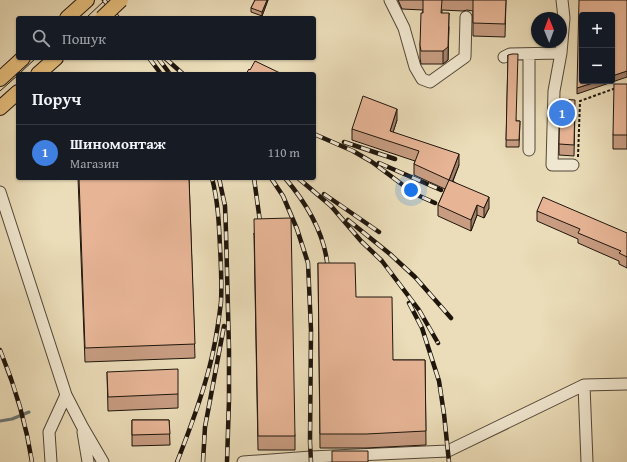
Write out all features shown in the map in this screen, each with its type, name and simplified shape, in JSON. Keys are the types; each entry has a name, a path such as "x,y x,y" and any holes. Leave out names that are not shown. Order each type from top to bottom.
{"main road":[{"path":"104,16 121,0"},
{"path":"0,79 21,60"},
{"path":"40,72 54,60"},
{"path":"0,108 16,94"}],"street":[{"path":"390,0 404,28 415,67 422,79 430,82 465,57 466,17"},
{"path":"562,0 564,18 561,53 554,91 552,165 573,165"},
{"path":"504,57 510,54 561,53"},
{"path":"529,54 529,150"},
{"path":"0,192 66,395 103,462"},
{"path":"243,462 383,458 448,451 584,385 627,384"},
{"path":"584,385 586,462"},
{"path":"51,462 49,432 66,395"},
{"path":"82,426 88,462"}],"path":[{"path":"573,165 578,157 580,101 620,87"}],"building":[{"path":"255,0 267,0 262,12 251,8"},
{"path":"423,0 442,0 441,13 449,13 448,47 443,51 421,51 421,13 423,13"},
{"path":"473,0 506,0 505,24 473,23"},
{"path":"579,0 627,0 627,71 615,75 615,12 579,12 579,84 590,84 577,88"},
{"path":"518,54 516,121 520,121 519,140 506,140 508,55"},
{"path":"255,61 278,72 247,72 249,69 250,70"},
{"path":"614,84 627,84 627,135 613,135"},
{"path":"363,96 397,109 390,131 459,154 449,180 414,164 419,151 352,129"},
{"path":"560,99 575,100 574,145 559,144"},
{"path":"79,180 189,180 195,344 85,348"},
{"path":"449,180 489,197 484,208 477,205 471,220 438,205"},
{"path":"543,197 627,233 627,257 619,253 621,251 578,233 580,229 537,211"},
{"path":"291,218 295,436 258,436 254,219"},
{"path":"318,263 355,263 356,297 392,297 393,360 425,360 426,431 366,434 320,434"},
{"path":"178,369 178,394 108,397 107,372"},
{"path":"132,420 169,420 170,434 132,435"},
{"path":"332,451 368,451 368,462 332,462"}],"waterway":[{"path":"0,421 12,419 29,412"}],"tram line":[{"path":"88,16 105,0"},
{"path":"21,72 34,60"},
{"path":"0,91 16,77"}],"railway":[{"path":"104,0 116,16"},
{"path":"150,60 160,72"},
{"path":"160,60 168,72"},
{"path":"167,60 181,72"},
{"path":"316,135 353,151 372,162 415,194 435,203"},
{"path":"344,142 395,159"},
{"path":"379,163 441,190"},
{"path":"177,462 204,387 216,339 221,302 219,221 212,180"},
{"path":"219,180 225,206 226,232 229,349 227,462"},
{"path":"254,180 261,229"},
{"path":"272,180 283,196 297,229 308,263 311,330 311,462"},
{"path":"287,180 301,199 315,222 324,247 328,273"},
{"path":"300,180 331,206 361,241 382,261 419,310 438,343"},
{"path":"324,194 379,232"},
{"path":"348,220 390,254 415,277 451,318"},
{"path":"409,303 422,328 439,381 449,462"},
{"path":"203,462 205,427 224,326"},
{"path":"0,350 19,405 27,433 32,462"}],"place":[{"name":"Шиномонтаж","path":"562,113"}]}
